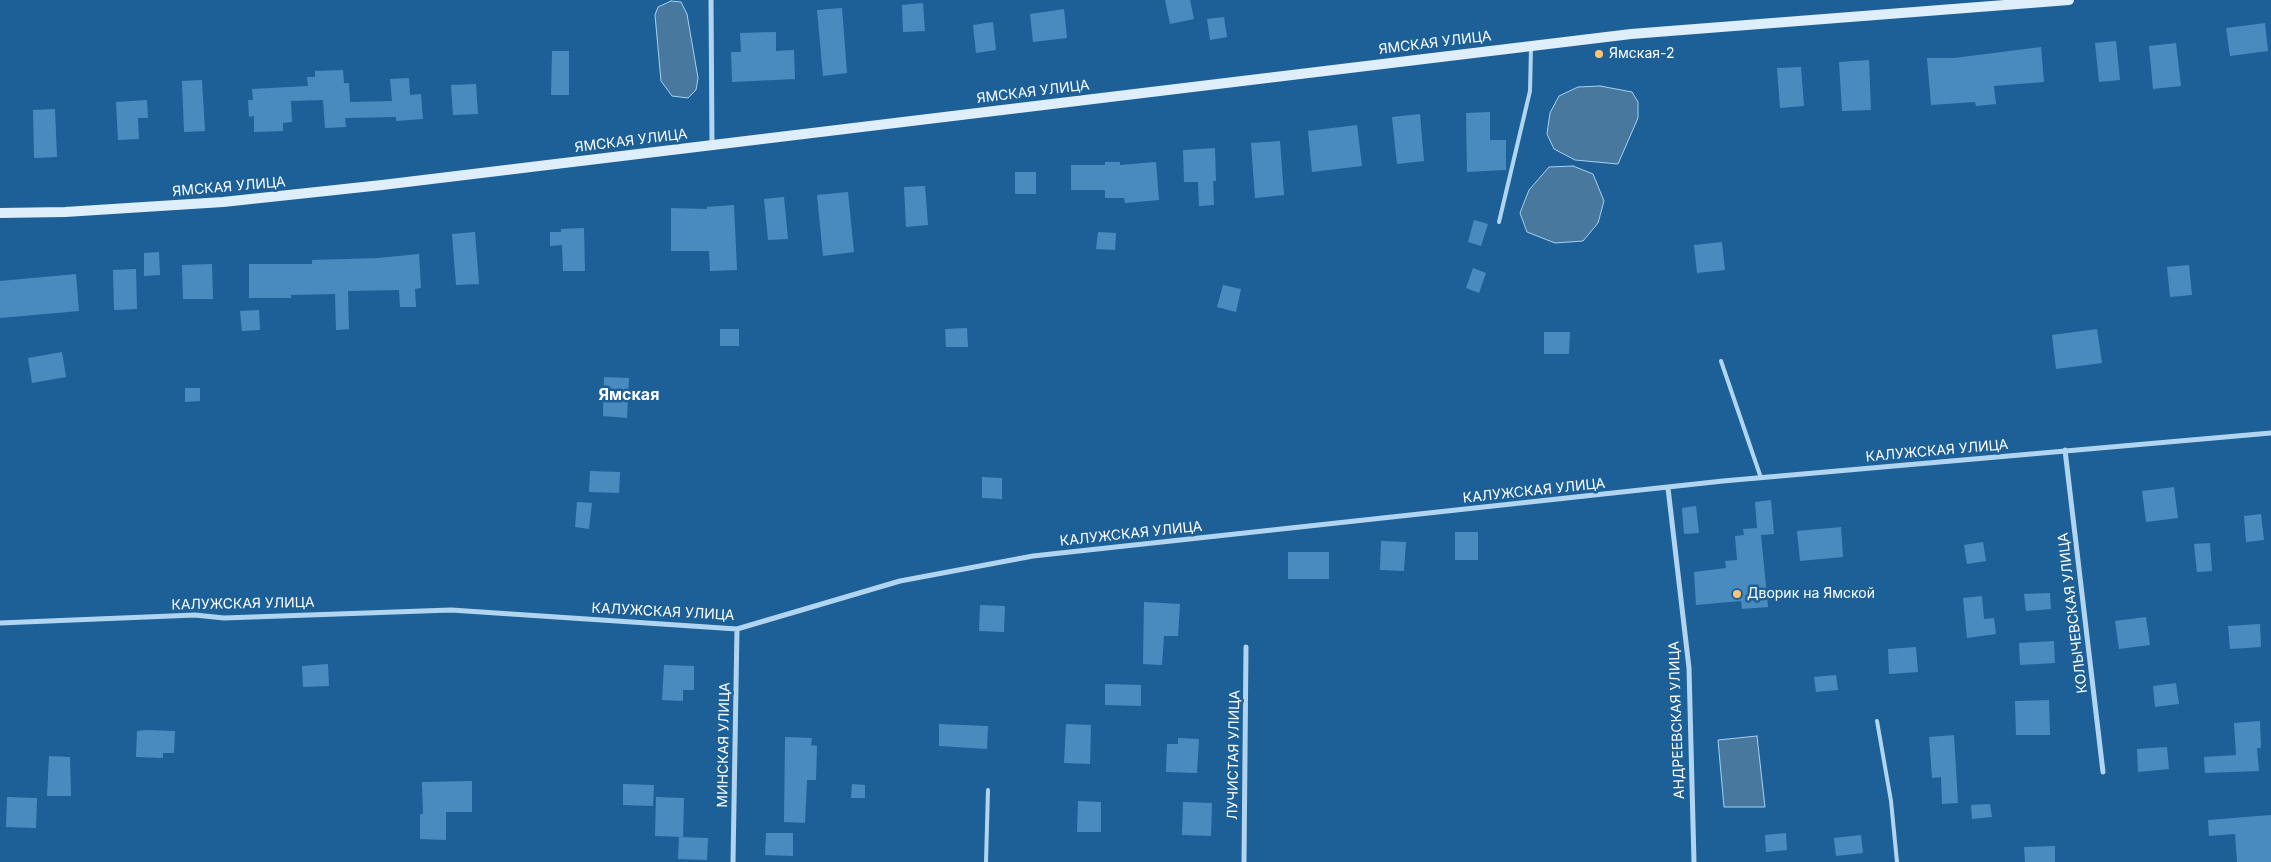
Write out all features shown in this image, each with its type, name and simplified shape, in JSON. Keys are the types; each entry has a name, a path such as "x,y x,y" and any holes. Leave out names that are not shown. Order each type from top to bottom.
{"main road":[{"name":"ЯМСКАЯ УЛИЦА","path":"0,213 131,209 223,202 382,185 1531,45 1659,31 2069,0"}],"street":[{"path":"711,0 712,145"},
{"name":"КАЛУЖСКАЯ УЛИЦА","path":"0,623 195,615 224,618 451,610 737,629 900,581 1032,556 1761,478 2271,433"},
{"name":"КОЛЫЧЕВСКАЯ УЛИЦА","path":"2065,450 2103,772"},
{"name":"АНДРЕЕВСКАЯ УЛИЦА","path":"1668,488 1689,668 1694,862"},
{"name":"МИНСКАЯ УЛИЦА","path":"733,862 737,629"},
{"name":"ЛУЧИСТАЯ УЛИЦА","path":"1244,862 1246,647"}],"lane":[{"path":"1499,222 1530,92 1531,45"},
{"path":"1722,361 1761,478"},
{"path":"1877,721 1891,801 1897,862"},
{"path":"986,862 988,790"}],"water":[{"path":"671,1 681,2 687,14 698,78 696,90 688,98 672,96 661,81 655,15 658,7"},
{"path":"1600,86 1632,92 1638,102 1638,118 1618,164 1575,160 1554,149 1547,134 1550,113 1559,96 1578,87"},
{"path":"1573,166 1593,174 1604,201 1598,223 1583,241 1555,243 1527,232 1520,213 1529,190 1549,167"},
{"path":"1757,736 1765,807 1724,807 1718,740"}],"building":[{"path":"1165,0 1190,0 1194,19 1170,24"},
{"path":"923,3 925,31 903,32 902,5"},
{"path":"842,8 847,73 823,76 817,10"},
{"path":"1064,9 1067,38 1033,42 1030,14"},
{"path":"1224,17 1227,37 1210,40 1207,19"},
{"path":"993,22 996,50 976,53 973,25"},
{"path":"2265,23 2268,51 2230,56 2226,28"},
{"path":"776,32 776,51 794,50 795,79 732,82 731,52 741,52 740,33"},
{"path":"2116,41 2120,80 2099,82 2095,43"},
{"path":"2176,43 2181,86 2153,89 2149,46"},
{"path":"2041,47 2044,82 1994,86 1996,104 1976,106 1975,102 1931,105 1927,58 1954,58"},
{"path":"552,51 569,51 569,95 551,95"},
{"path":"1869,60 1871,110 1842,111 1839,62"},
{"path":"1801,67 1804,106 1780,108 1777,68"},
{"path":"343,70 344,83 349,83 350,102 392,101 390,79 409,78 410,95 421,94 423,119 396,121 396,117 345,118 346,127 325,128 323,100 291,101 292,122 283,123 283,131 254,132 254,116 249,117 248,100 253,100 252,89 308,86 307,77 315,77 315,71"},
{"path":"202,80 205,131 184,132 182,81"},
{"path":"476,84 478,114 453,115 451,85"},
{"path":"147,100 148,118 138,118 139,139 118,140 116,102"},
{"path":"55,109 57,157 34,158 33,110"},
{"path":"1490,112 1490,140 1506,140 1506,170 1467,172 1466,113"},
{"path":"1420,114 1424,161 1397,164 1392,117"},
{"path":"1357,125 1362,166 1312,172 1308,131"},
{"path":"1280,141 1284,195 1255,198 1251,143"},
{"path":"1215,148 1216,181 1213,181 1214,205 1199,206 1198,182 1184,182 1183,150"},
{"path":"1105,162 1120,162 1120,165 1156,162 1159,200 1125,203 1124,198 1105,198 1105,190 1071,190 1071,165 1105,165"},
{"path":"1015,172 1036,172 1036,194 1015,194"},
{"path":"925,186 928,225 906,227 904,187"},
{"path":"848,192 854,252 823,256 817,195"},
{"path":"784,197 788,239 768,240 764,199"},
{"path":"734,205 737,270 710,271 709,251 671,251 671,208 707,209 707,207"},
{"path":"1474,220 1488,224 1481,246 1468,242"},
{"path":"584,228 585,271 563,271 562,245 550,246 550,232 561,232 561,229"},
{"path":"475,232 479,284 456,285 452,234"},
{"path":"1098,232 1116,233 1115,250 1096,249"},
{"path":"1722,242 1725,270 1697,273 1694,245"},
{"path":"159,252 160,275 144,276 144,253"},
{"path":"419,254 421,288 415,289 416,307 400,307 399,290 348,291 349,329 336,330 335,294 291,295 291,298 249,298 249,264 312,264 312,260 378,258"},
{"path":"212,264 213,299 183,299 182,265"},
{"path":"2189,265 2192,295 2170,297 2167,267"},
{"path":"1473,268 1486,273 1479,293 1466,288"},
{"path":"136,269 137,309 114,310 113,270"},
{"path":"76,274 79,311 0,318 0,281"},
{"path":"1223,285 1241,289 1236,312 1217,307"},
{"path":"259,310 260,330 242,331 240,311"},
{"path":"967,328 968,347 946,347 945,329"},
{"path":"720,329 739,329 739,346 720,346"},
{"path":"2097,329 2102,363 2056,369 2052,335"},
{"path":"1544,332 1570,332 1569,354 1544,354"},
{"path":"62,352 66,377 32,383 28,358"},
{"path":"604,377 629,378 627,418 603,416"},
{"path":"185,388 200,388 200,401 185,402"},
{"path":"590,471 620,472 619,493 589,492"},
{"path":"982,477 1002,478 1002,499 982,498"},
{"path":"2174,487 2178,518 2146,522 2142,491"},
{"path":"1771,500 1774,534 1761,535 1768,607 1742,609 1741,601 1696,605 1694,572 1726,568 1725,561 1737,560 1735,536 1744,535 1743,529 1757,528 1755,502"},
{"path":"577,502 592,503 589,529 575,527"},
{"path":"1696,506 1699,533 1684,534 1682,508"},
{"path":"2261,514 2264,540 2246,542 2244,516"},
{"path":"1841,527 1843,557 1800,561 1797,531"},
{"path":"1455,532 1478,532 1478,560 1455,560"},
{"path":"1381,541 1406,542 1404,571 1380,570"},
{"path":"1983,542 1986,561 1967,564 1964,545"},
{"path":"2210,543 2212,571 2197,572 2194,544"},
{"path":"1288,552 1329,552 1329,579 1288,579"},
{"path":"2050,593 2051,609 2026,611 2024,594"},
{"path":"1982,596 1984,619 1994,618 1996,634 1967,638 1963,598"},
{"path":"1144,602 1180,604 1178,636 1164,636 1162,665 1143,664"},
{"path":"980,605 1005,606 1004,632 979,631"},
{"path":"2146,617 2150,645 2119,649 2115,621"},
{"path":"2260,624 2261,647 2230,649 2228,626"},
{"path":"2054,641 2055,663 2020,665 2019,643"},
{"path":"1916,647 1918,672 1889,674 1888,649"},
{"path":"328,664 329,686 303,687 302,666"},
{"path":"664,665 694,666 694,690 683,690 683,701 662,700"},
{"path":"1836,675 1838,690 1816,692 1814,677"},
{"path":"2176,683 2179,704 2155,707 2153,686"},
{"path":"1105,684 1141,685 1141,706 1105,705"},
{"path":"2049,700 2050,735 2016,735 2015,701"},
{"path":"2260,721 2261,748 2257,748 2259,771 2205,773 2204,757 2236,755 2234,723"},
{"path":"939,724 988,726 987,749 939,746"},
{"path":"1066,724 1091,725 1090,764 1064,763"},
{"path":"137,731 175,731 174,753 163,753 163,758 136,757"},
{"path":"1954,735 1958,803 1942,804 1941,777 1932,778 1929,737"},
{"path":"785,737 812,738 811,745 817,746 816,780 807,780 805,823 784,822"},
{"path":"1178,738 1199,739 1197,773 1166,772 1167,744 1178,744"},
{"path":"2167,747 2169,769 2138,772 2137,749"},
{"path":"49,756 70,757 71,796 47,796"},
{"path":"472,781 472,812 446,812 446,840 420,839 420,814 423,814 422,782"},
{"path":"623,784 654,785 653,806 623,805"},
{"path":"852,784 865,785 865,798 851,798"},
{"path":"7,797 37,798 36,828 6,827"},
{"path":"656,797 684,798 683,837 655,836"},
{"path":"1078,801 1101,802 1101,832 1077,832"},
{"path":"1183,802 1212,803 1211,836 1182,835"},
{"path":"1990,804 1992,817 1972,819 1971,805"},
{"path":"2271,815 2271,862 2237,862 2235,834 2209,836 2208,820"},
{"path":"766,833 793,833 793,856 765,855"},
{"path":"1786,833 1787,850 1766,852 1765,835"},
{"path":"1861,835 1863,853 1836,856 1834,838"},
{"path":"679,837 708,838 707,860 678,859"},
{"path":"2055,846 2055,862 2025,862 2024,847"}],"place":[{"name":"Ямская-2","path":"1599,54"},
{"name":"Дворик на Ямской","path":"1737,594"}],"district":[{"name":"Ямская","path":"629,395"}]}
